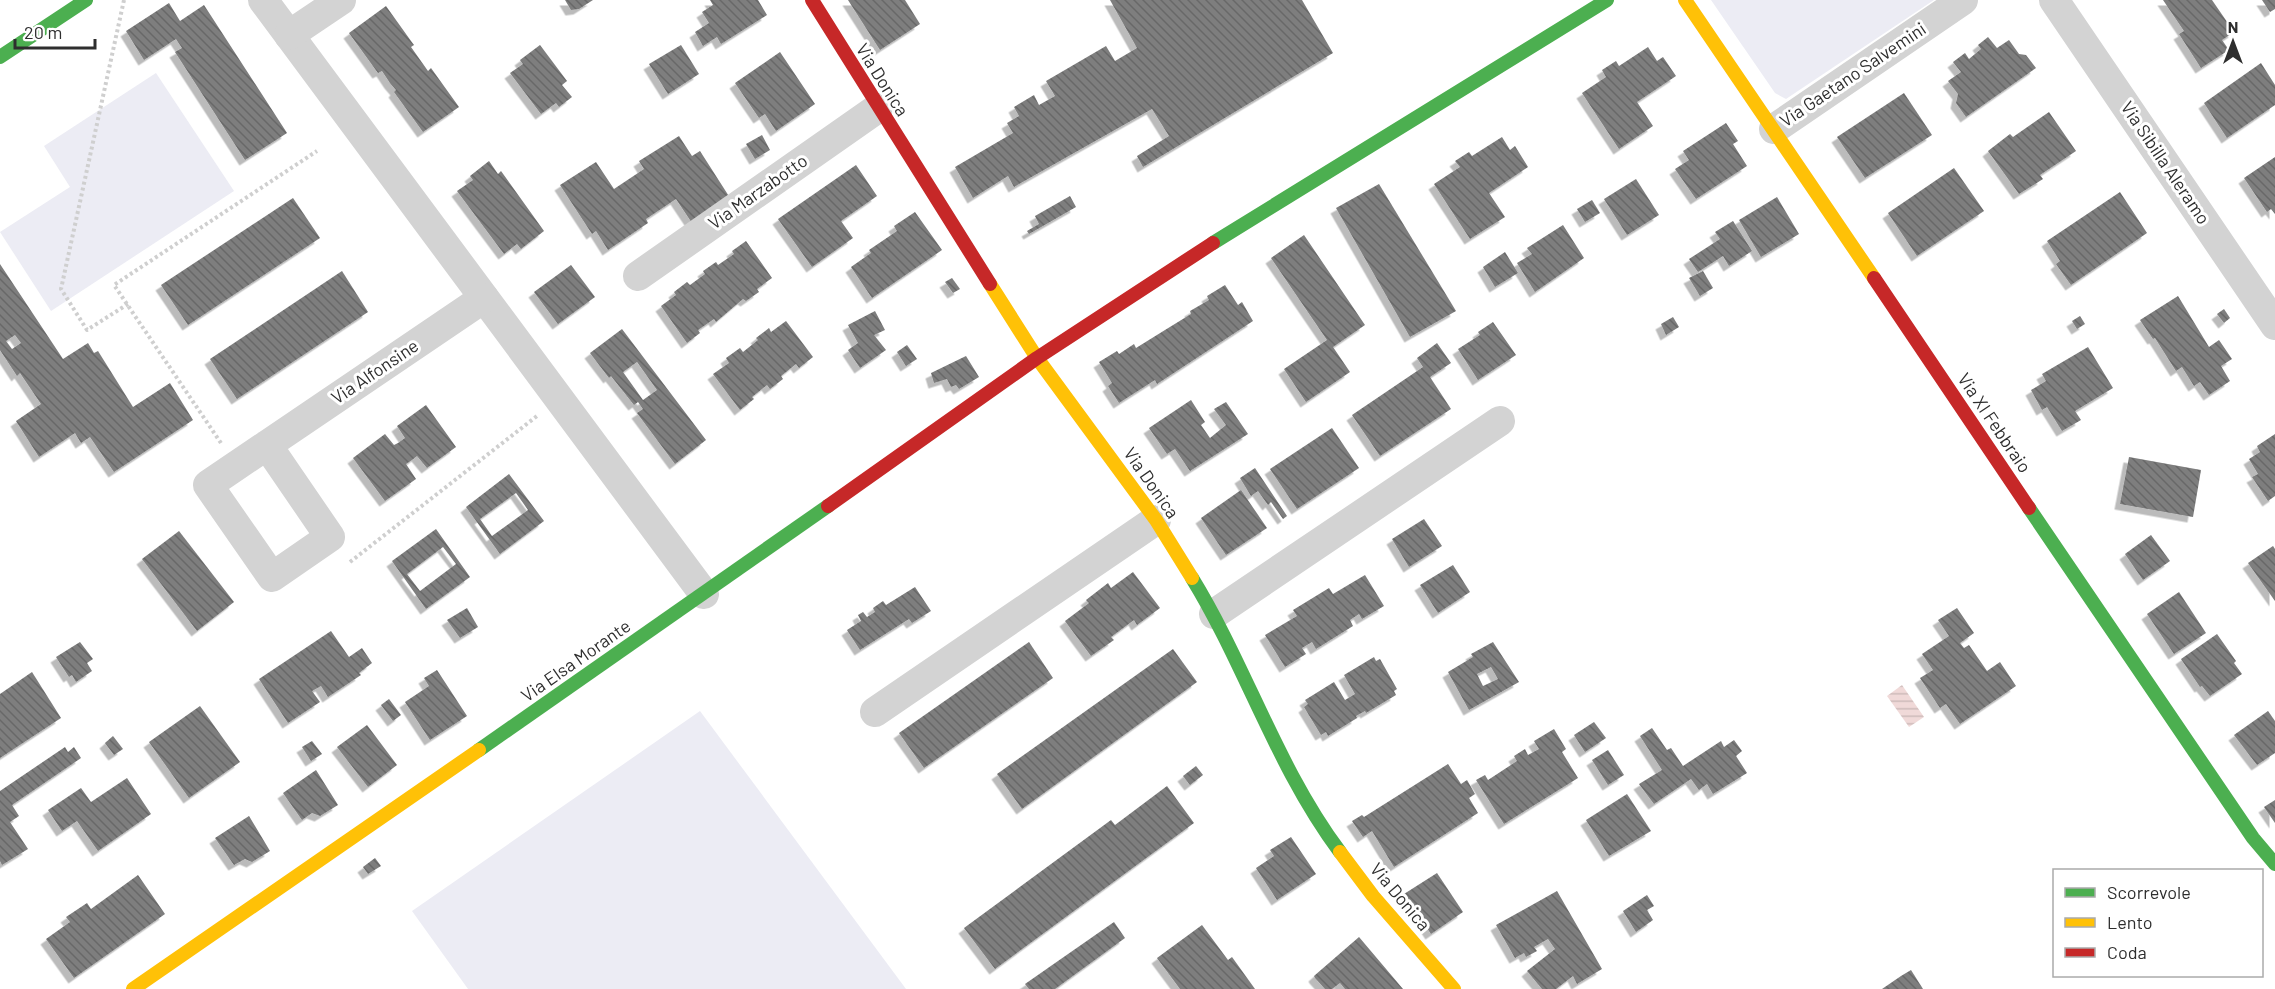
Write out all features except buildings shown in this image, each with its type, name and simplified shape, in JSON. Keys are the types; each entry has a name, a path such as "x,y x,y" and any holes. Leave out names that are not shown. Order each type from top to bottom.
{"street":[{"path":"0,57 86,0"},
{"path":"263,0 704,594"},
{"path":"289,35 341,0"},
{"name":"Via Donica","path":"812,0 1037,358 1156,520 1214,614 1296,782 1334,844 1373,896 1454,989"},
{"name":"Via Elsa Morante","path":"133,989 704,594 1037,358 1245,222 1608,0"},
{"name":"Via XI Febbraio","path":"1685,0 2247,828 2275,864"},
{"name":"Via Gaetano Salvemini","path":"1774,129 1963,0"},
{"name":"Via Sibilla Aleramo","path":"2054,0 2272,313"},
{"name":"Via Marzabotto","path":"638,276 878,108"},
{"name":"Via Alfonsine","path":"267,446 330,537 272,577 208,485 484,298"},
{"path":"1214,614 1500,421"},
{"path":"875,712 1156,520"}],"path":[{"path":"124,0 61,289 87,330 128,304"},
{"path":"237,466 114,285 317,150"},
{"path":"350,561 558,398"}],"shaded area":[{"path":"1711,0 1934,0 1786,99 1775,93"},
{"path":"156,73 234,191 51,311 0,232 70,187 44,146"},
{"path":"1902,685 1924,717 1909,727 1887,696"},
{"path":"700,711 906,989 468,989 412,911"}],"traffic: fast":[{"path":"0,57 86,0"},
{"path":"1213,243 1607,0"},
{"path":"479,750 828,506"},
{"path":"2029,508 2253,838 2275,864"},
{"path":"1192,578 1229,646 1298,786 1340,852"}],"traffic: slow":[{"path":"1685,0 1874,278"},
{"path":"990,284 1037,358 1156,520 1192,578"},
{"path":"133,989 479,750"},
{"path":"1340,852 1373,896 1454,989"}],"traffic: jam":[{"path":"812,0 990,284"},
{"path":"828,506 1037,358 1213,243"},
{"path":"1874,278 2029,508"}]}
